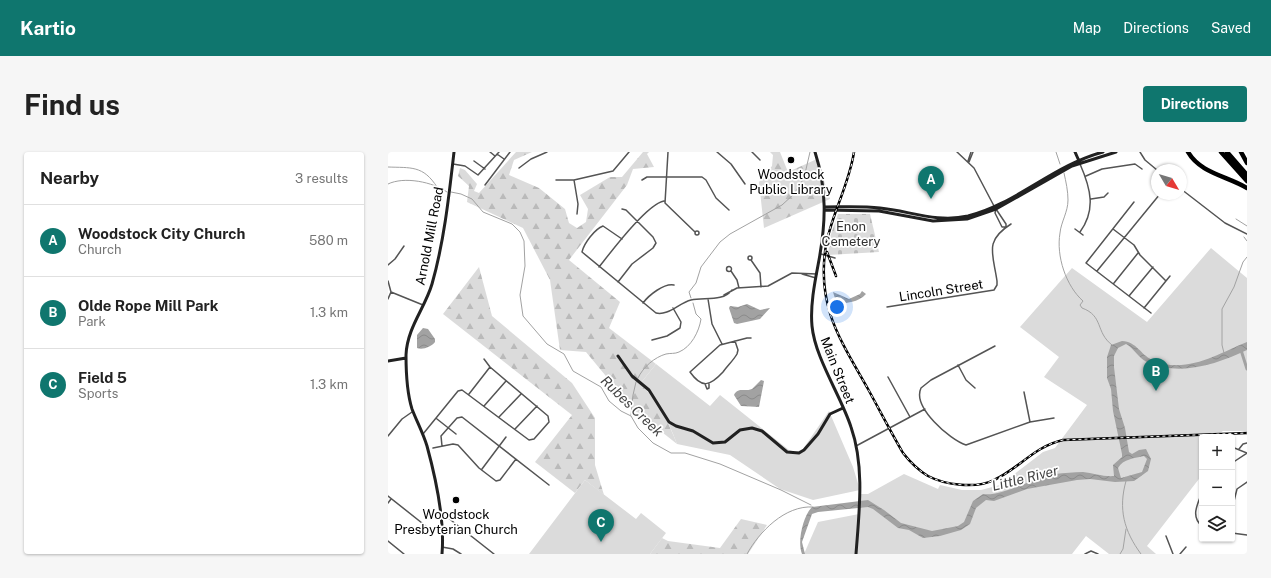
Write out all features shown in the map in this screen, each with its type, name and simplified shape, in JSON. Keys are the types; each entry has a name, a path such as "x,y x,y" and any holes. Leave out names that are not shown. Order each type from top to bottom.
{"highway":[{"path":"1188,152 1193,160 1202,167 1247,188"},
{"path":"1221,152 1247,181"},
{"path":"1228,152 1247,172"},
{"path":"1228,152 1247,175"},
{"path":"1241,152 1247,163"}],"main road":[{"name":"Arnold Mill Road","path":"442,554 442,530 430,459 423,434 413,412 406,358 410,334 423,306 434,275 448,203 454,152"},
{"name":"Main Street","path":"815,152 824,182 825,208 811,320 813,335 851,427 856,446 859,467 856,554"},
{"path":"1075,152 1079,161"},
{"path":"825,208 879,211 941,221 961,220 988,212 1079,161 1103,152"},
{"path":"1079,161 1116,152"},
{"path":"825,208 880,208 925,217 946,218 968,216 995,207"},
{"path":"988,212 996,214"},
{"path":"618,356 632,376 647,387 669,422 676,426 693,431 710,443 725,442 740,430 752,428 762,431 787,452 799,453 804,450 819,433 828,416 843,408"},
{"path":"388,361 406,358"}],"street":[{"path":"490,152 495,156"},
{"path":"485,184 510,152"},
{"path":"519,168 531,159 547,152"},
{"path":"556,180 574,180 613,171 619,166 629,152"},
{"path":"668,152 668,177 664,201 668,208 695,232"},
{"path":"717,152 732,164 745,184"},
{"path":"752,152 760,160"},
{"path":"957,152 969,161 1006,224 1006,227"},
{"path":"969,161 972,152"},
{"path":"1140,152 1145,160 1151,165"},
{"path":"452,164 465,166 477,175 485,169 498,153 504,159"},
{"path":"474,160 485,169"},
{"path":"1079,161 1085,176 1091,199 1087,222 1080,232"},
{"path":"1085,176 1102,169 1135,164 1142,168"},
{"path":"642,180 647,177 702,177 706,180 716,198 729,210"},
{"path":"574,180 578,204 577,214"},
{"path":"1091,199 1104,197 1108,193"},
{"path":"1187,194 1225,223 1247,234"},
{"path":"1096,271 1155,200"},
{"path":"599,267 638,222 655,205 664,201"},
{"path":"1134,202 1086,263 1114,283 1150,313"},
{"path":"995,207 996,214 1002,227 1006,227"},
{"path":"618,282 632,264 653,248 656,243 653,237 626,210 622,208"},
{"name":"Lincoln Street","path":"887,307 994,290 997,285 997,281 992,244 998,233 1011,224"},
{"path":"622,239 603,226 599,227 588,241 582,252 643,303 659,314 667,312 689,301 723,296 732,290 739,288 770,286 791,274 816,276"},
{"path":"1076,229 1083,235"},
{"path":"1114,229 1134,245 1138,253 1166,281"},
{"path":"388,265 395,259 404,246"},
{"path":"820,253 835,258"},
{"path":"1114,283 1138,253"},
{"path":"751,260 760,275 761,287"},
{"path":"1129,296 1153,267"},
{"path":"731,271 737,280 739,288"},
{"path":"802,274 816,276"},
{"path":"1144,308 1170,276"},
{"path":"388,281 391,292 388,299"},
{"path":"643,303 653,294 670,284 674,285"},
{"path":"391,292 423,306"},
{"path":"708,299 712,324 722,344"},
{"path":"652,340 667,336 680,328 681,322 674,308"},
{"path":"735,341 738,350 734,359 714,382 705,384 697,381 690,372 722,344 735,341 751,338"},
{"path":"995,346 958,365 921,388 919,394 925,409 940,428 957,441 966,445 1030,422 1054,418"},
{"path":"423,434 437,419 458,391 464,390 532,441 550,420 548,416 490,368 484,359"},
{"path":"958,365 970,386 974,388"},
{"path":"469,394 490,368"},
{"path":"888,377 910,417"},
{"path":"484,406 506,381"},
{"path":"705,384 707,389 709,388 709,384"},
{"path":"1024,392 1030,422"},
{"path":"499,417 521,394"},
{"path":"515,429 536,406"},
{"path":"856,446 925,409"},
{"path":"388,436 402,419 413,412"},
{"path":"442,446 442,436 456,418 462,418 549,485"},
{"path":"437,419 456,434"},
{"path":"481,470 506,437"},
{"path":"1239,449 1247,443"},
{"path":"433,448 453,444 458,445 481,470 499,482 516,459"},
{"path":"1235,448 1247,453 1235,461"},
{"path":"1233,506 1237,489 1247,482"},
{"path":"388,496 427,528 442,530"},
{"path":"388,503 391,499"},
{"path":"1199,500 1195,510 1196,517 1199,521"},
{"path":"440,517 447,517 494,554"},
{"path":"1235,533 1247,535"},
{"path":"1166,536 1174,554"},
{"path":"388,541 404,554"},
{"path":"442,547 450,548 461,554"},
{"path":"1180,554 1186,547"},
{"path":"1085,554 1091,551 1098,554"}],"green space":[{"path":"516,152 532,152 514,160 509,175 539,188 565,209 569,223 577,228 586,222 588,209 580,195 610,177 622,177 643,152 649,152 647,154 654,167 633,169 627,185 569,260 620,302 609,328 656,364 640,384 662,411 677,444 634,410 586,352 560,350 550,280 523,228 467,202 469,186 458,176 460,168 465,170 477,184 474,191 479,193"},
{"path":"770,152 780,152 788,172 817,159 830,199 764,228 759,182 772,166 773,155"},
{"name":"Enon Cemetery","path":"838,214 870,214 879,252 828,255 830,237"},
{"path":"1211,248 1247,278 1247,431 1223,431 1218,434 1199,434 1199,479 1147,546 1156,554 1109,554 1086,536 1072,554 804,554 818,522 859,514 860,494 868,494 904,474 938,489 940,485 962,490 981,490 1000,485 1043,452 1055,448 1087,405 1044,377 1059,357 1020,327 1072,268 1147,322"},
{"path":"479,267 492,316 572,383 595,418 595,465 604,495 585,480 575,493 535,462 572,415 443,314"},
{"path":"656,364 710,406 720,395 789,450 796,452 803,449 829,411 853,467 860,490 813,500 780,489 730,455 677,444 662,411 640,384"},
{"path":"585,480 636,519 641,513 666,533 650,554 529,554"},
{"path":"741,519 767,525 748,554 650,554 662,538 668,541 720,548"}],"water":[{"path":"862,291 866,294 860,299 837,305 833,292 849,299 860,294"},
{"path":"747,304 760,310 770,308 760,319 737,324 734,323 729,308 730,306 738,307"},
{"path":"423,328 428,329 435,339 435,342 427,348 422,349 417,348 417,335"},
{"path":"1122,341 1127,342 1135,346 1144,355 1152,360 1165,364 1177,365 1201,361 1247,342 1247,350 1211,364 1198,367 1172,368 1147,362 1126,344 1118,348 1114,356 1114,367 1119,409 1125,428 1129,452 1132,454 1139,450 1146,449 1151,459 1148,471 1134,481 1115,482 1090,479 1077,480 1027,489 994,501 986,500 976,508 970,524 961,530 940,536 923,538 909,530 898,528 873,509 868,507 818,512 812,514 802,542 805,554 802,554 800,543 802,529 806,516 812,507 868,500 901,523 932,531 958,526 964,522 973,501 983,494 999,493 1055,474 1083,472 1114,476 1113,465 1122,457 1122,454 1113,411 1111,389 1107,378 1107,357 1111,345","holes":["1144,456 1147,459 1142,472 1121,478 1118,468 1120,465 1130,459"]},
{"path":"761,380 764,381 759,407 741,406 734,395 740,390 752,389"}],"waterway":[{"path":"691,298 689,292 696,283 701,267 720,242 730,234 782,205 794,194 804,178 810,152"},
{"path":"1056,152 1060,164"},
{"name":"Rubes Creek","path":"388,167 410,168 421,171 427,175 437,187"},
{"path":"1064,173 1068,204 1059,242 1061,261 1067,279 1077,295 1083,301 1080,305 1082,308 1094,315 1103,335 1112,345"},
{"path":"388,184 402,180 418,181 434,185 447,192"},
{"name":"Rubes Creek","path":"451,192 461,194 472,199 483,212 512,224 520,232 524,241 525,266 520,295 523,316 547,344 564,354 573,371 601,387 609,401 621,411 631,416 638,428 653,443 671,453 685,453 720,464 781,490 811,505"},
{"path":"1236,219 1247,226"},
{"path":"1244,237 1247,241"},
{"path":"1224,353 1222,345 1222,309 1234,287 1243,262 1247,257"},
{"path":"638,378 646,366 654,360 662,355 679,352 691,343 701,319 696,314 693,303"},
{"path":"1241,350 1247,369"},
{"path":"631,415 636,382"},
{"path":"1126,481 1123,501 1124,519 1130,537 1141,554"},
{"name":"Little River","path":"747,554 758,537 783,515 793,510 813,507"},
{"path":"1120,554 1123,549 1126,529"}],"railway":[{"path":"854,152 852,164 832,222 826,245 824,286 833,321 848,354 903,453 908,460 924,474 952,484 970,485 987,483 1012,470 1043,448 1052,443 1063,440 1247,433"},
{"path":"827,252 836,276"}],"place":[{"name":"Woodstock Public Library","path":"791,160"},
{"name":"Woodstock City Church","path":"931,199"},
{"name":"Olde Rope Mill Park","path":"1156,391"},
{"name":"Woodstock Presbyterian Church","path":"456,500"},
{"name":"Field 5","path":"601,542"}]}
